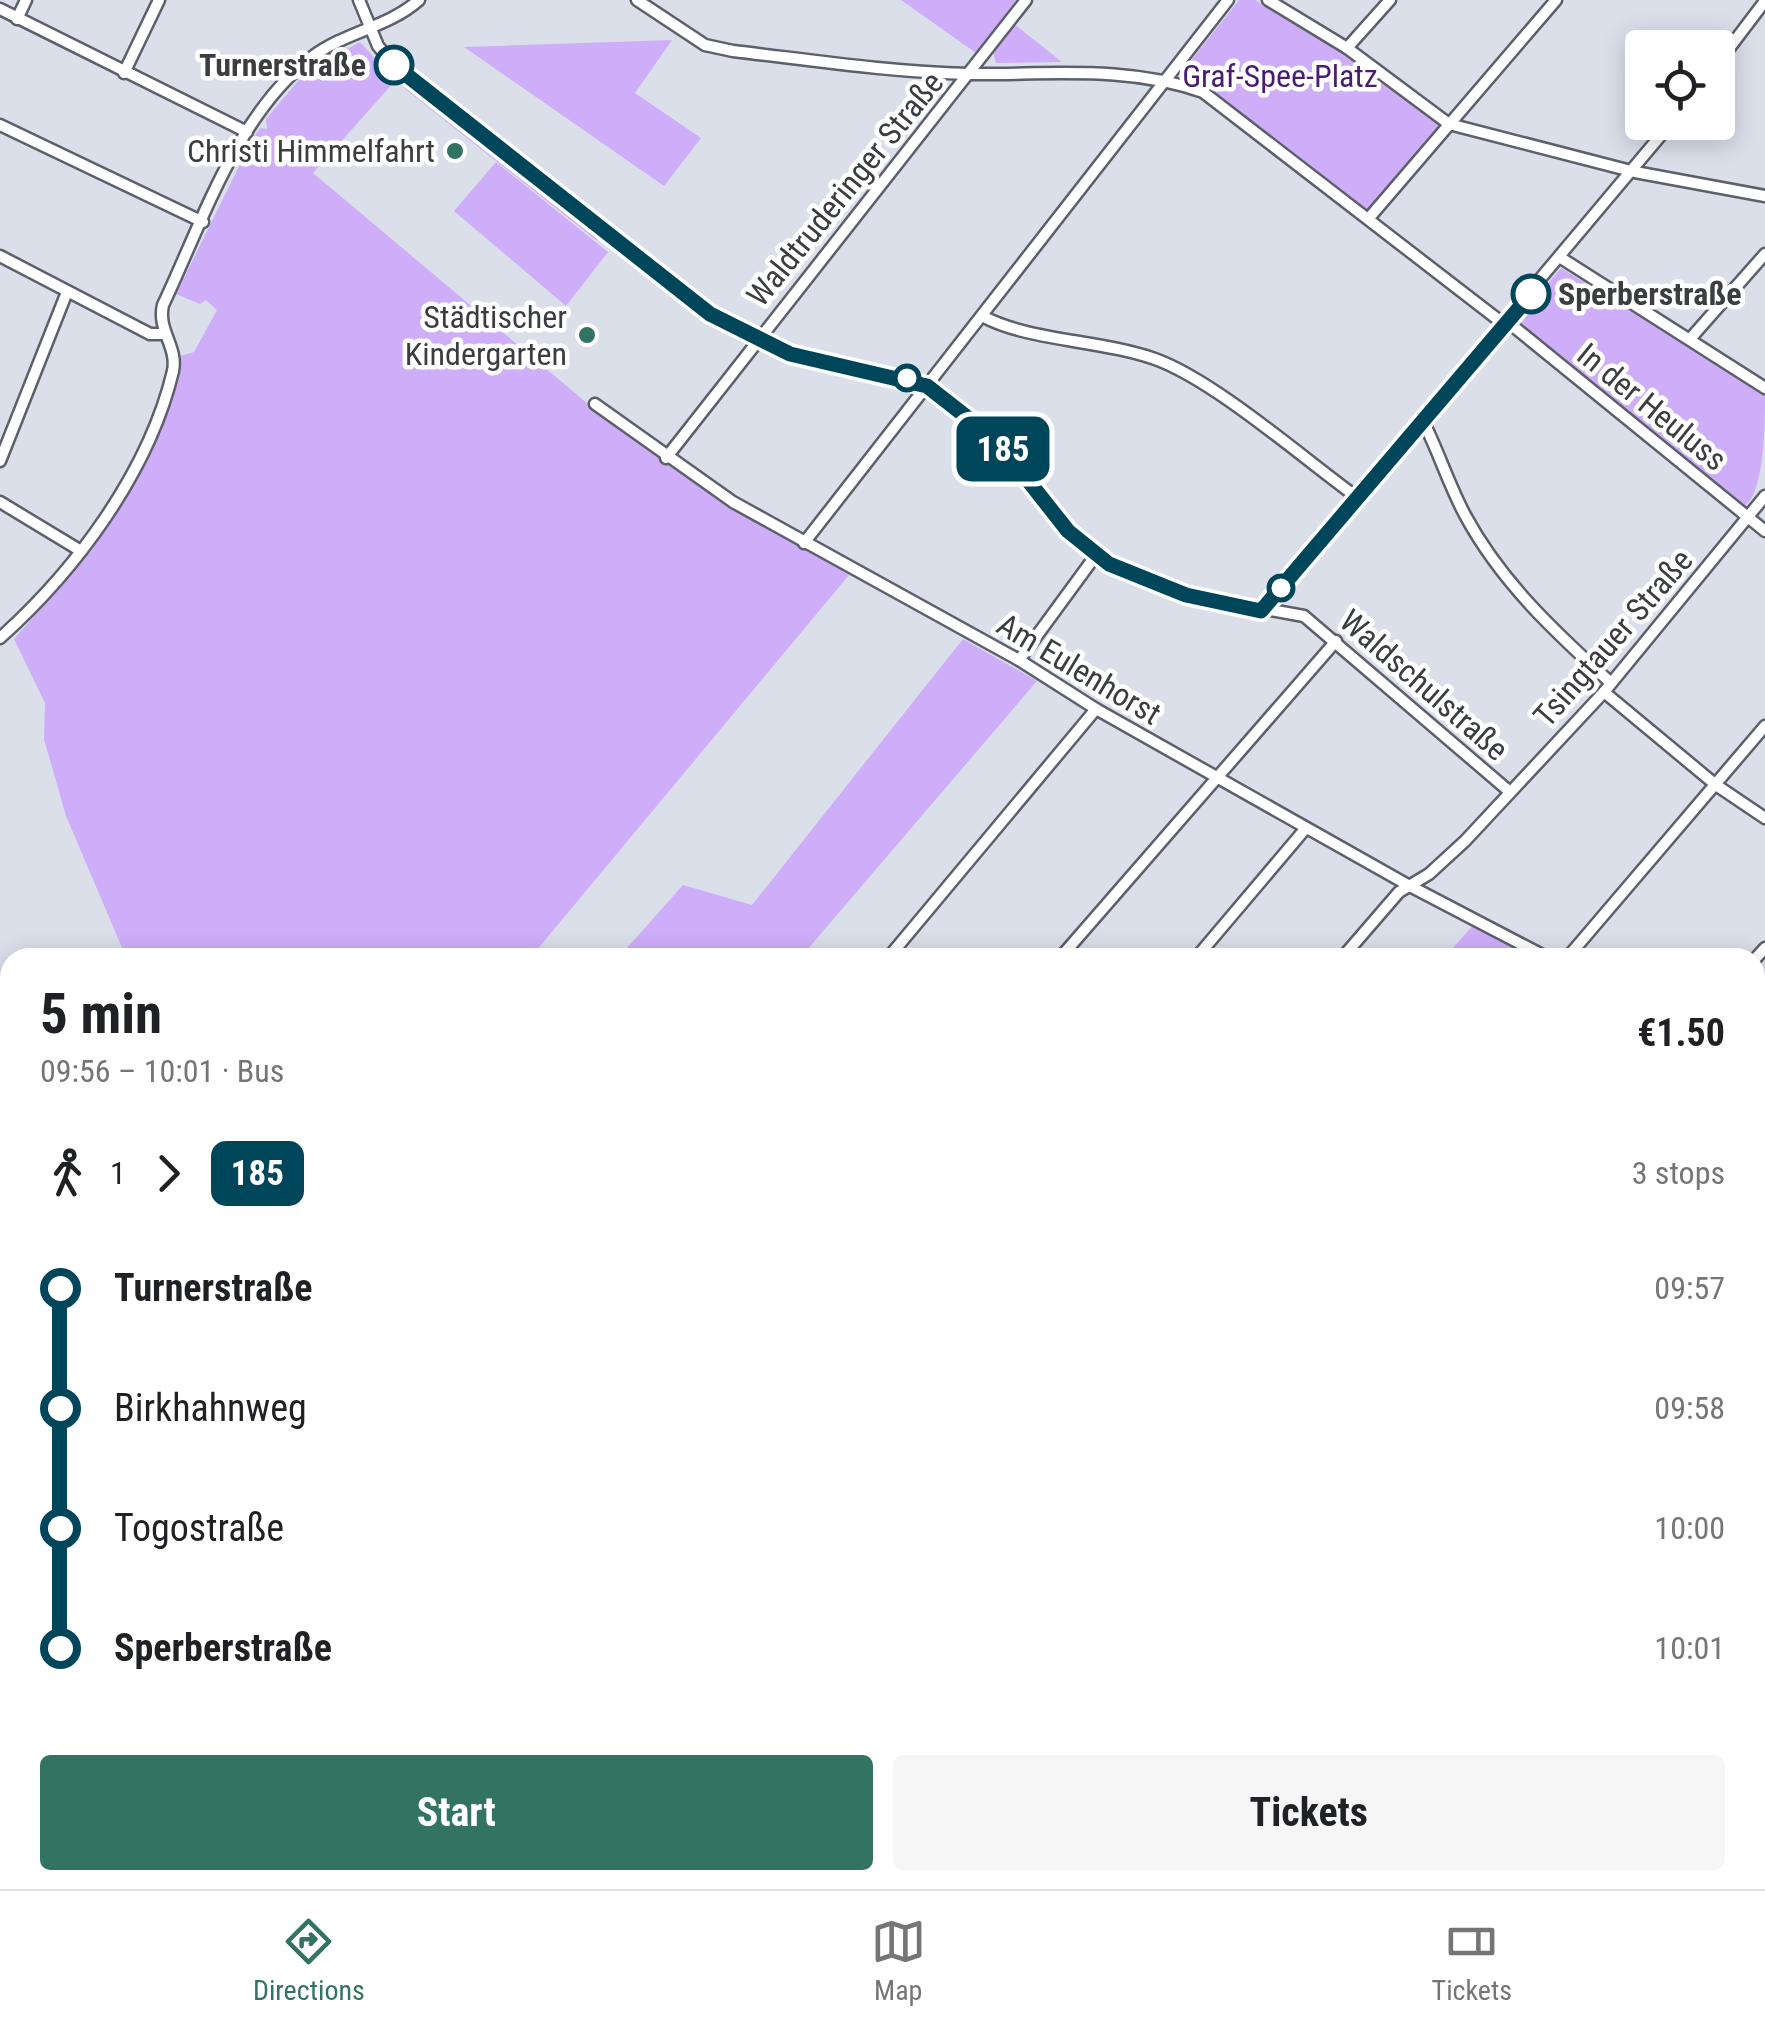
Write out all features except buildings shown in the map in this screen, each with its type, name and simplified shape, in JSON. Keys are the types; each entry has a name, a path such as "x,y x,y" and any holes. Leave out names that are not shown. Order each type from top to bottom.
{"street":[{"path":"17,19 26,0"},
{"path":"124,73 159,0"},
{"name":"Waldschulstraße","path":"359,0 378,46 394,65 682,294 756,340 818,362 906,377 927,386 996,440 1058,519 1096,556 1172,590 1261,611 1304,616 1510,792"},
{"path":"0,638 81,552 130,476 166,392 174,358 164,334 164,305 247,132 311,58 351,32 403,14 419,0"},
{"path":"637,0 705,45 844,64 969,74 1076,71 1166,79 1203,92 1496,318 1508,322"},
{"name":"Waldtruderinger Straße","path":"666,458 1026,0"},
{"path":"804,542 1228,0"},
{"path":"1268,0 1348,48 1449,124 1635,172 1765,196"},
{"path":"1348,48 1390,0"},
{"path":"1369,218 1556,0"},
{"path":"1735,41 1765,1"},
{"path":"0,9 247,132"},
{"path":"0,125 202,222"},
{"path":"1261,611 1424,423 1659,140"},
{"path":"1690,339 1765,254"},
{"path":"0,256 150,334 164,334"},
{"name":"In der Heuluss","path":"1561,258 1765,388"},
{"path":"0,461 68,292"},
{"path":"984,316 1010,330 1095,343 1174,367 1358,498"},
{"name":"In der Heuluss","path":"1508,322 1765,532"},
{"name":"Am Eulenhorst","path":"596,404 666,458 804,542 1019,660 1096,709 1408,886 1529,948"},
{"path":"1424,423 1463,512 1493,562 1540,617 1608,687 1716,785 1765,818"},
{"name":"Tsingtauer Straße","path":"1351,948 1408,886 1441,863 1608,687 1765,496"},
{"path":"0,502 81,552"},
{"path":"1019,660 1096,556"},
{"path":"1069,948 1220,780 1336,641"},
{"path":"896,948 1096,709"},
{"path":"1576,948 1765,726"},
{"path":"1204,948 1306,828"}],"green space":[{"path":"901,0 1016,0 976,53"},
{"name":"Graf-Spee-Platz","path":"1239,0 1255,0 1345,54 1441,127 1368,210 1184,69"},
{"path":"1014,24 1062,62 996,63 993,52"},
{"path":"672,40 635,93 701,138 664,186 464,47"},
{"path":"360,42 395,81 313,173 594,409 666,462 849,575 538,948 122,948 66,816 44,739 45,703 14,639 92,550 147,451 177,357 194,352 217,310 206,300 200,304 176,294 252,140 260,128 267,129 266,119 309,68 340,47 349,48"},
{"path":"410,78 617,241 596,240 403,87"},
{"path":"496,162 608,252 566,306 454,211"},
{"path":"1561,268 1765,392 1764,439 1759,475 1750,501 1742,507 1516,322"},
{"path":"963,639 1037,681 809,948 627,948 683,885 752,905"},
{"path":"1475,923 1520,948 1453,948"}],"bus line":[{"name":"185","path":"394,65 710,314 790,354 842,368 906,377 927,386 996,440 1068,531 1096,556 1118,569 1208,601 1261,611 1531,294"}],"place":[{"name":"Turnerstraße","path":"394,65"},
{"name":"Christi Himmelfahrt","path":"455,151"},
{"name":"Sperberstraße","path":"1531,294"},
{"name":"Städtischer Kindergarten","path":"587,335"}]}
